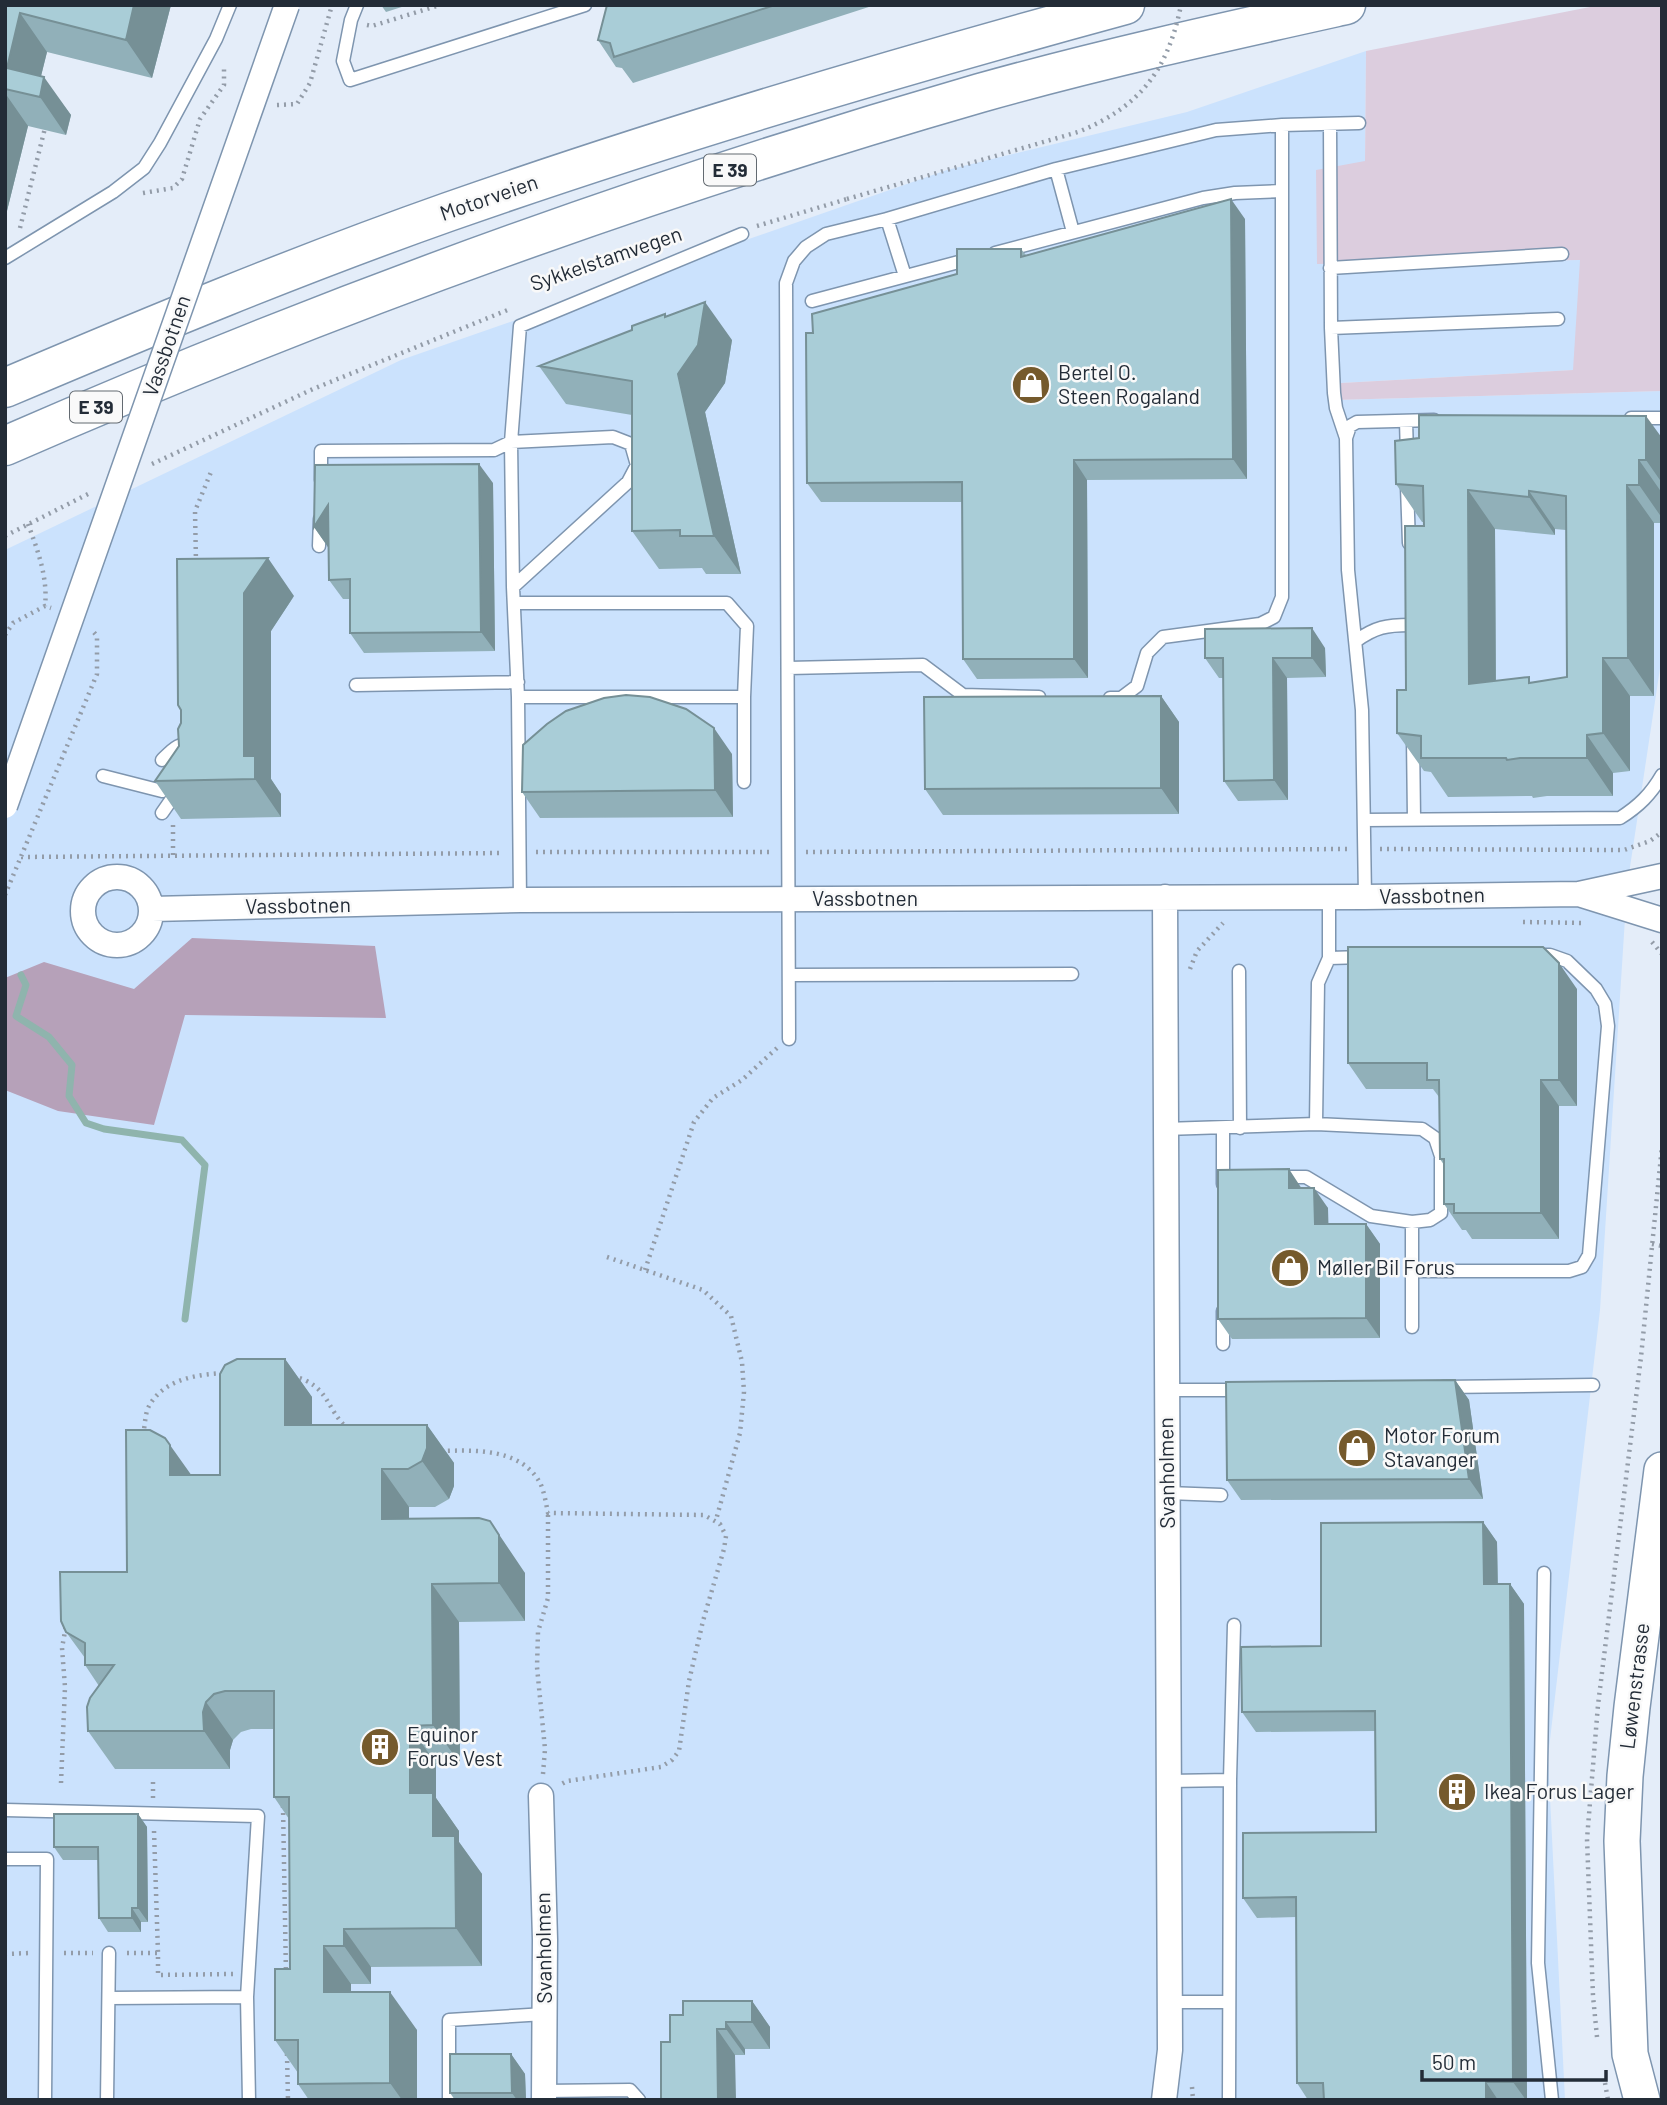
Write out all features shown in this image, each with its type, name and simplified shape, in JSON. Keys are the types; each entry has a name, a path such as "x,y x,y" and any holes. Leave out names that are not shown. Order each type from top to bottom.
{"highway":[{"name":"Motorveien","path":"5,388 251,286 447,212 649,144 985,43 1125,5"},
{"name":"E 39","path":"5,446 187,368 480,254 803,146 983,92 1113,58 1346,5"}],"main road":[{"name":"Løwenstrasse","path":"1642,2100 1630,2054 1622,1841 1625,1776 1662,1470"},
{"name":"Løwenstrasse","path":"1628,1986 1662,2087"}],"street":[{"name":"Vassbotnen","path":"5,806 287,5"},
{"name":"Vassbotnen","path":"152,909 520,900 1579,894 1662,876"},
{"name":"Vassbotnen","path":"1579,894 1662,920"},
{"name":"Svanholmen","path":"1164,2100 1170,2050 1165,897"},
{"name":"Svanholmen","path":"541,1796 544,2095"},
{"name":"Svanholmen","path":"1170,2050 1186,2093"}],"lane":[{"path":"10,255 113,192 144,168 216,39 230,5"},
{"path":"357,5 351,20 343,61 350,80 585,5"},
{"path":"1329,124 1331,328 1336,408 1346,438 1348,569 1362,710 1365,897"},
{"path":"789,1039 786,284 794,261 806,247 826,234 887,219 1056,169 1186,136 1216,130 1282,125 1359,124"},
{"path":"1095,698 1122,698 1138,686 1147,653 1163,637 1260,624 1274,617 1282,597 1282,125"},
{"path":"1056,169 1073,232"},
{"path":"812,301 1203,198 1235,192 1281,191"},
{"path":"887,219 905,276"},
{"path":"520,900 511,442 520,326 742,234"},
{"path":"1330,268 1562,254"},
{"path":"1331,328 1559,319"},
{"path":"1620,418 1662,418"},
{"path":"1346,438 1350,426 1357,422 1444,420"},
{"path":"1406,421 1407,462"},
{"path":"319,546 321,451 494,450 511,442 613,437 631,444 636,466 628,482 513,587"},
{"path":"1407,475 1409,557"},
{"path":"515,604 727,603 747,626 744,782"},
{"path":"1410,612 1411,639"},
{"path":"1356,641 1372,629 1385,625 1410,625"},
{"path":"788,668 923,665 963,695 1055,697"},
{"path":"356,685 517,682"},
{"path":"518,697 744,697"},
{"path":"1412,722 1414,818"},
{"path":"162,760 177,745 191,744 199,749 199,761"},
{"path":"1364,820 1620,818 1635,809 1652,793 1662,775"},
{"path":"103,776 162,791"},
{"path":"168,816 184,782"},
{"path":"1316,1125 1318,983 1329,958 1329,897"},
{"path":"1411,1271 1569,1271 1582,1267 1589,1255 1608,1026 1605,1004 1596,989 1567,961 1550,955 1523,956"},
{"path":"1329,958 1371,957"},
{"path":"1239,971 1240,1128"},
{"path":"790,975 1072,974"},
{"path":"1165,1129 1316,1125 1422,1129 1435,1138 1441,1156 1441,1213 1430,1220 1412,1222 1371,1216 1306,1177 1265,1177"},
{"path":"1223,1128 1223,1202"},
{"path":"1223,1176 1237,1176"},
{"path":"1412,1222 1412,1327"},
{"path":"1223,1292 1223,1344"},
{"path":"1425,1387 1592,1385"},
{"path":"1167,1390 1257,1389"},
{"path":"1168,1493 1221,1495"},
{"path":"1544,1573 1538,1963 1552,2100"},
{"path":"1229,2100 1227,2002 1234,1625"},
{"path":"1169,1781 1230,1780"},
{"path":"5,1810 258,1816 247,1997 248,2100"},
{"path":"5,1859 47,1859 45,2100"},
{"path":"107,2100 109,1953"},
{"path":"109,1998 247,1997"},
{"path":"1170,2002 1227,2002"},
{"path":"449,2100 449,2020 545,2014"},
{"path":"544,2095 630,2090 639,2100"}],"path":[{"path":"273,106 297,104 310,83 332,5"},
{"path":"329,14 372,26 440,5"},
{"path":"754,227 1078,132 1108,118 1126,107 1156,74 1175,35 1181,5"},
{"path":"113,192 131,195 173,188 182,179 200,120 224,85"},
{"path":"10,255 47,120 52,121"},
{"name":"Sykkelstamvegen","path":"144,467 313,389 514,308"},
{"path":"196,574 195,511 211,472"},
{"path":"5,536 96,491"},
{"path":"28,524 44,573 47,592 45,606"},
{"path":"168,816 173,855"},
{"path":"21,857 519,852 1624,850 1650,841 1662,832"},
{"path":"1187,979 1197,951 1227,918"},
{"path":"1522,922 1590,923"},
{"path":"645,1270 694,1122 713,1098 742,1080 789,1039"},
{"path":"1598,2042 1593,1996 1587,1839 1598,1705 1662,1146"},
{"path":"1652,1244 1662,1246"},
{"path":"607,1257 703,1290 731,1316 737,1332 744,1392 740,1433 716,1520"},
{"path":"142,1439 147,1409 160,1391 186,1378 229,1373"},
{"path":"286,1374 309,1380 327,1398 342,1424 352,1433"},
{"path":"437,1451 477,1450 501,1455 522,1464 540,1481 548,1513 548,1598 538,1632 537,1667 545,1749 541,1796"},
{"path":"541,1796 567,1781 661,1767 679,1751 703,1621 726,1536 716,1520 704,1515 548,1513"},
{"path":"61,1783 65,1687 62,1648 66,1620"},
{"path":"153,1782 158,1975 286,1974"},
{"path":"283,1795 286,1987"},
{"path":"5,1954 158,1953"},
{"path":"287,2050 288,2100"},
{"path":"1604,2077 1608,2100"},
{"path":"1186,2093 1193,2100"}],"shaded area":[{"path":"1600,5 1662,5 1662,391 1334,400 1341,383 1573,370 1580,260 1317,264 1316,170 1365,161 1366,51"},
{"path":"1366,51 1365,162 1317,263 1581,260 1574,370 1341,383 1334,400 1662,391 1662,655 1627,887 1600,1310 1548,1757 1565,2100 5,2100 5,550 401,360 947,170 1187,112"},
{"path":"192,938 375,946 386,1018 185,1015 154,1125 58,1111 5,1090 5,978 44,962 134,989"}],"building":[{"path":"5,5 134,5 126,40 20,13 7,68 44,77 40,97 5,89"},
{"path":"607,5 775,5 614,57 610,43 598,40"},
{"path":"1231,199 1233,459 1074,460 1074,659 963,659 962,482 807,483 806,333 813,333 812,314 957,274 957,249 1021,249 1021,257"},
{"path":"705,302 698,345 678,374 714,536 680,536 680,530 632,531 632,381 539,366 632,330 632,326"},
{"path":"1419,415 1646,416 1646,460 1639,460 1639,485 1627,485 1628,658 1603,658 1603,733 1587,735 1587,758 1421,758 1421,736 1397,733 1397,690 1406,690 1405,526 1424,526 1423,486 1396,484 1395,441 1419,438","holes":["1468,490 1529,497 1529,491 1566,496 1567,677 1529,683 1529,677 1469,684"]},
{"path":"479,464 481,632 350,633 350,579 329,580 328,505 314,527 315,465"},
{"path":"268,558 244,593 244,756 255,756 255,779 155,781 179,746 181,710 178,705 177,559"},
{"path":"1312,628 1312,658 1273,658 1274,780 1224,781 1223,658 1205,658 1205,629"},
{"path":"626,695 650,697 686,709 714,728 715,790 522,792 523,745 566,711 604,698"},
{"path":"1161,696 1161,788 925,789 924,697"},
{"path":"1348,947 1543,947 1559,963 1559,1080 1541,1080 1541,1213 1454,1213 1454,1204 1444,1204 1444,1159 1440,1159 1439,1080 1427,1080 1427,1063 1348,1063"},
{"path":"1289,1169 1289,1188 1314,1188 1315,1224 1366,1224 1366,1318 1218,1319 1218,1170"},
{"name":"Equinor Forus Vest","path":"237,1359 285,1359 285,1425 427,1425 427,1448 422,1461 408,1469 382,1469 382,1519 479,1518 490,1521 499,1535 499,1583 432,1584 433,1725 410,1726 410,1793 433,1793 433,1836 455,1836 456,1928 344,1929 344,1946 324,1946 324,1992 390,1992 390,2083 298,2084 298,2040 275,2040 275,1969 290,1969 289,1797 274,1797 274,1691 225,1691 214,1694 206,1702 203,1712 204,1731 88,1731 87,1707 90,1698 114,1665 85,1665 85,1643 66,1632 61,1621 60,1572 127,1572 126,1430 150,1430 165,1438 170,1445 170,1475 220,1475 220,1374 225,1365"},
{"path":"1455,1380 1469,1479 1227,1480 1226,1382"},
{"name":"Ikea Forus Lager","path":"1483,1522 1484,1584 1510,1584 1513,2082 1486,2082 1486,2100 1324,2100 1323,2083 1297,2083 1296,1897 1243,1898 1243,1833 1376,1832 1375,1711 1242,1712 1241,1647 1321,1646 1321,1523"},
{"path":"54,1814 138,1814 138,1908 132,1908 132,1918 99,1918 98,1847 54,1847"},
{"path":"683,2001 752,2001 752,2022 726,2022 726,2029 717,2029 718,2100 661,2100 661,2042 670,2042 670,2015 683,2015"},
{"path":"450,2054 511,2054 512,2093 450,2093"}],"waterway":[{"path":"21,975 26,985 16,1016 49,1037 72,1065 69,1096 86,1123 104,1129 182,1140 205,1165 185,1319"}],"place":[{"name":"Bertel O. Steen Rogaland","path":"1031,385"},
{"name":"Møller Bil Forus","path":"1290,1268"},
{"name":"Motor Forum Stavanger","path":"1357,1448"},
{"name":"Equinor Forus Vest","path":"380,1747"},
{"name":"Ikea Forus Lager","path":"1457,1792"}]}
